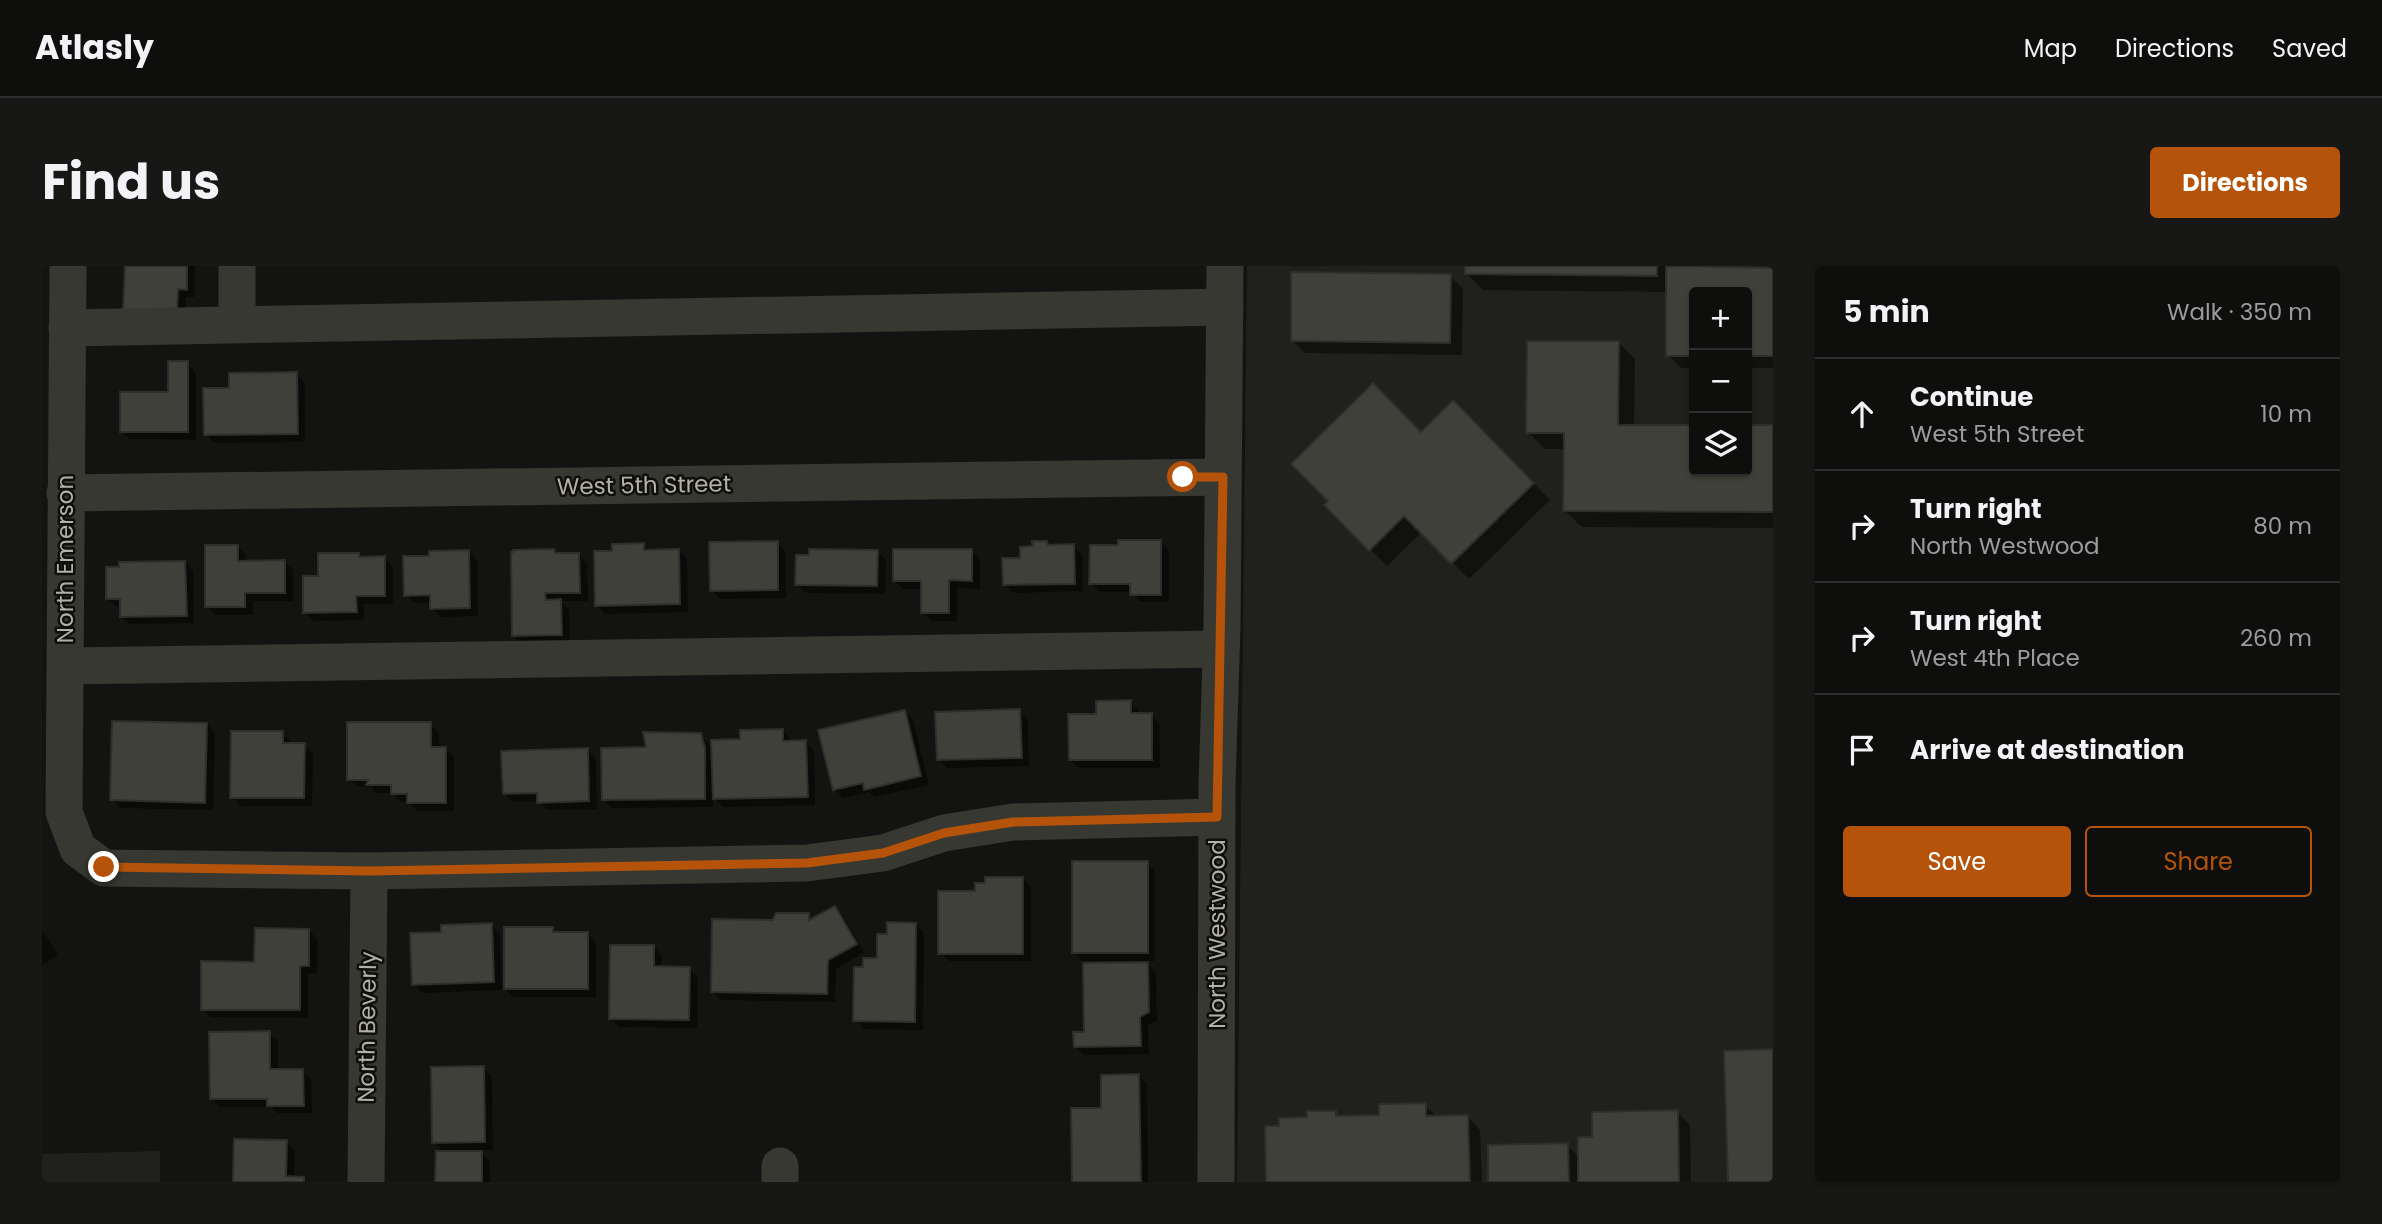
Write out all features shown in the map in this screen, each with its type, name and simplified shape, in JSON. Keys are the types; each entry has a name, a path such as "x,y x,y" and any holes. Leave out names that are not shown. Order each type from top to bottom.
{"street":[{"name":"North Emerson","path":"68,266 64,812 78,849 104,867 369,871"},
{"path":"237,266 237,324"},
{"name":"North Westwood","path":"1216,1182 1217,817 1225,266"},
{"path":"67,328 1225,307"},
{"name":"West 5th Street","path":"65,493 1223,477"},
{"path":"66,666 1221,649"},
{"path":"369,871 807,863 883,853 944,833 1013,822 1217,817"},
{"name":"North Beverly","path":"366,1182 369,871"}],"shaded area":[{"path":"1247,266 1773,266 1773,1182 1237,1182"},
{"path":"160,1151 160,1182 42,1182 42,1154"}],"building":[{"path":"125,266 187,266 187,290 178,289 177,312 123,311"},
{"path":"1465,266 1657,266 1657,276 1465,274"},
{"path":"1666,267 1773,268 1773,356 1752,356 1752,287 1689,287 1689,356 1666,356"},
{"path":"1291,272 1451,274 1450,343 1291,341"},
{"path":"1527,341 1619,341 1618,425 1689,425 1689,476 1752,476 1752,425 1773,425 1773,512 1563,511 1564,433 1526,433"},
{"path":"168,361 188,361 188,432 120,432 120,392 168,392"},
{"path":"297,372 298,434 204,435 203,388 229,388 229,373"},
{"path":"1373,383 1421,432 1453,400 1534,483 1451,564 1404,516 1369,551 1324,505 1328,501 1291,464"},
{"path":"1118,540 1161,540 1161,595 1130,595 1130,584 1089,584 1090,545 1118,545"},
{"path":"778,541 778,590 710,591 709,542"},
{"path":"1032,541 1047,541 1048,545 1074,544 1075,584 1003,585 1002,558 1020,558 1020,547 1033,546"},
{"path":"644,543 644,550 679,549 680,604 595,606 594,551 612,551 612,544"},
{"path":"205,545 238,545 238,561 285,560 285,593 245,593 245,607 205,607"},
{"path":"554,549 555,553 579,553 580,593 545,593 546,600 561,599 562,635 512,636 511,552"},
{"path":"809,549 878,550 877,586 795,585 796,555 809,555"},
{"path":"893,549 972,549 972,581 949,580 949,613 921,613 921,581 893,581"},
{"path":"469,550 470,608 430,609 430,595 404,596 403,556 429,556 429,551"},
{"path":"318,553 359,553 359,557 385,556 385,596 356,596 357,612 303,613 303,576 318,576"},
{"path":"185,561 187,616 120,617 120,599 106,599 106,567 119,567 119,562"},
{"path":"1131,700 1131,713 1152,713 1152,760 1069,760 1068,714 1096,714 1096,701"},
{"path":"1020,709 1022,758 937,760 935,712"},
{"path":"905,710 921,776 864,790 863,783 833,790 818,730"},
{"path":"112,721 207,723 205,803 110,800"},
{"path":"347,722 431,722 431,747 446,747 446,803 407,803 407,794 391,794 391,785 366,785 368,780 347,780"},
{"path":"783,729 783,741 806,740 808,797 713,799 711,740 740,739 740,730"},
{"path":"231,731 283,731 283,743 305,743 304,798 230,798"},
{"path":"643,732 701,733 705,748 705,799 602,800 601,748 646,747"},
{"path":"588,748 589,801 537,803 537,793 503,794 501,751"},
{"path":"1072,861 1148,861 1148,953 1072,953"},
{"path":"985,877 1023,877 1023,954 938,954 938,891 975,891 975,883 985,883"},
{"path":"835,906 857,944 828,960 827,994 711,992 712,919 773,920 776,913 809,913 809,920"},
{"path":"887,922 916,923 915,1022 853,1021 854,967 863,967 863,958 877,958 877,934 887,934"},
{"path":"492,923 494,982 412,985 410,933 441,932 441,925"},
{"path":"504,927 553,927 553,932 588,932 588,989 504,989"},
{"path":"255,928 309,929 309,966 300,966 300,1010 201,1010 201,961 254,962"},
{"path":"610,945 654,945 654,966 690,967 689,1020 609,1019"},
{"path":"1148,962 1149,1012 1140,1017 1141,1046 1074,1047 1073,1032 1084,1032 1083,963"},
{"path":"270,1031 270,1069 303,1069 304,1106 267,1106 267,1099 210,1099 209,1032"},
{"path":"1773,1049 1773,1182 1728,1182 1724,1051"},
{"path":"484,1066 485,1142 432,1143 431,1067"},
{"path":"1139,1074 1141,1182 1072,1182 1071,1108 1101,1108 1101,1075"},
{"path":"1426,1103 1426,1116 1468,1115 1470,1182 1266,1182 1265,1126 1279,1126 1279,1118 1307,1117 1307,1111 1336,1111 1336,1116 1379,1115 1379,1104"},
{"path":"1678,1110 1679,1182 1578,1182 1578,1137 1592,1137 1592,1112"},
{"path":"234,1139 287,1140 286,1176 304,1177 304,1182 233,1182"},
{"path":"1568,1143 1569,1182 1488,1182 1488,1145"},
{"path":"436,1151 482,1151 482,1182 435,1182"}],"route":[{"path":"104,867 369,871 807,863 883,853 944,833 1013,822 1217,817 1223,477 1183,477"}]}
